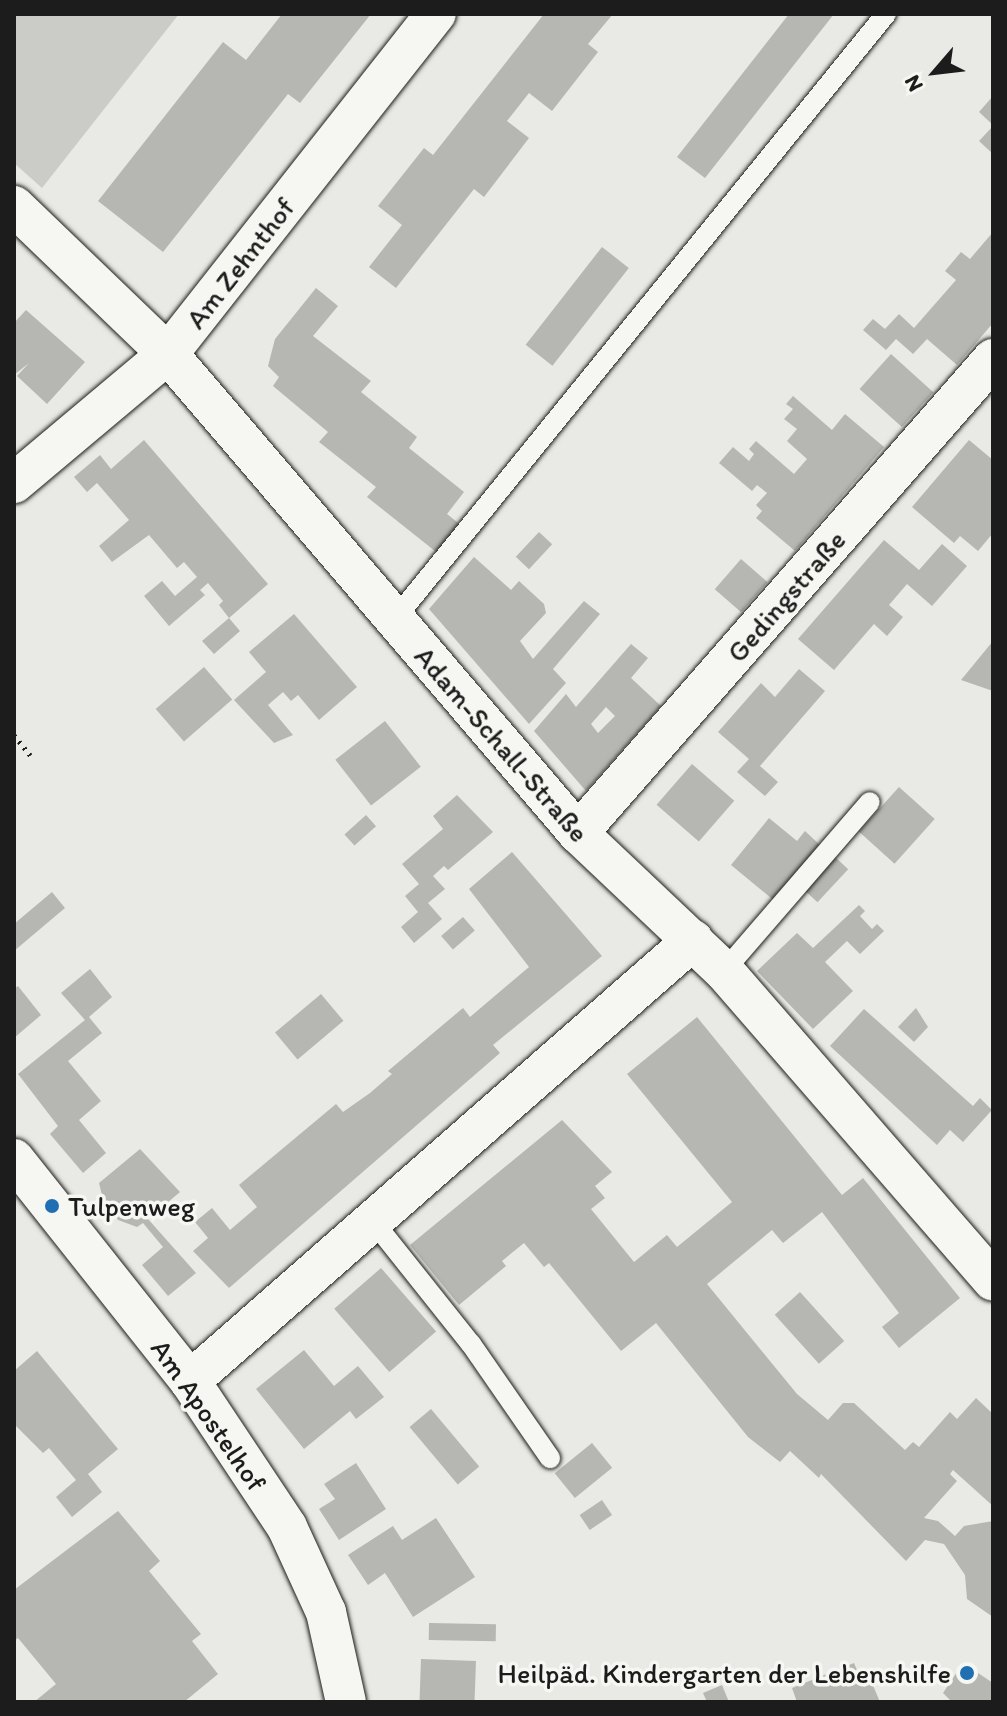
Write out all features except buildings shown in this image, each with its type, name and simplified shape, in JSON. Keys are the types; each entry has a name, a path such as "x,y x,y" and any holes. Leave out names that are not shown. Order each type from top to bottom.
{"street":[{"name":"Am Zehnthof","path":"14,483 168,354 436,14"},
{"name":"Adam-Schall-Straße","path":"14,206 168,354 578,833 724,971 993,1280"},
{"name":"Gedingstraße","path":"578,833 993,359"},
{"path":"190,1381 693,940"},
{"name":"Am Apostelhof","path":"14,1159 190,1381 287,1527 326,1612 346,1702"}],"lane":[{"path":"394,620 886,14"},
{"path":"724,971 870,802"},
{"path":"373,1221 471,1344 550,1458"}],"path":[{"path":"14,735 30,755"}],"shaded area":[{"path":"14,14 179,14 42,188 14,163"}],"place":[{"name":"Tulpenweg","path":"52,1206"},
{"name":"Heilpäd. Kindergarten der Lebenshilfe","path":"967,1673"}]}
